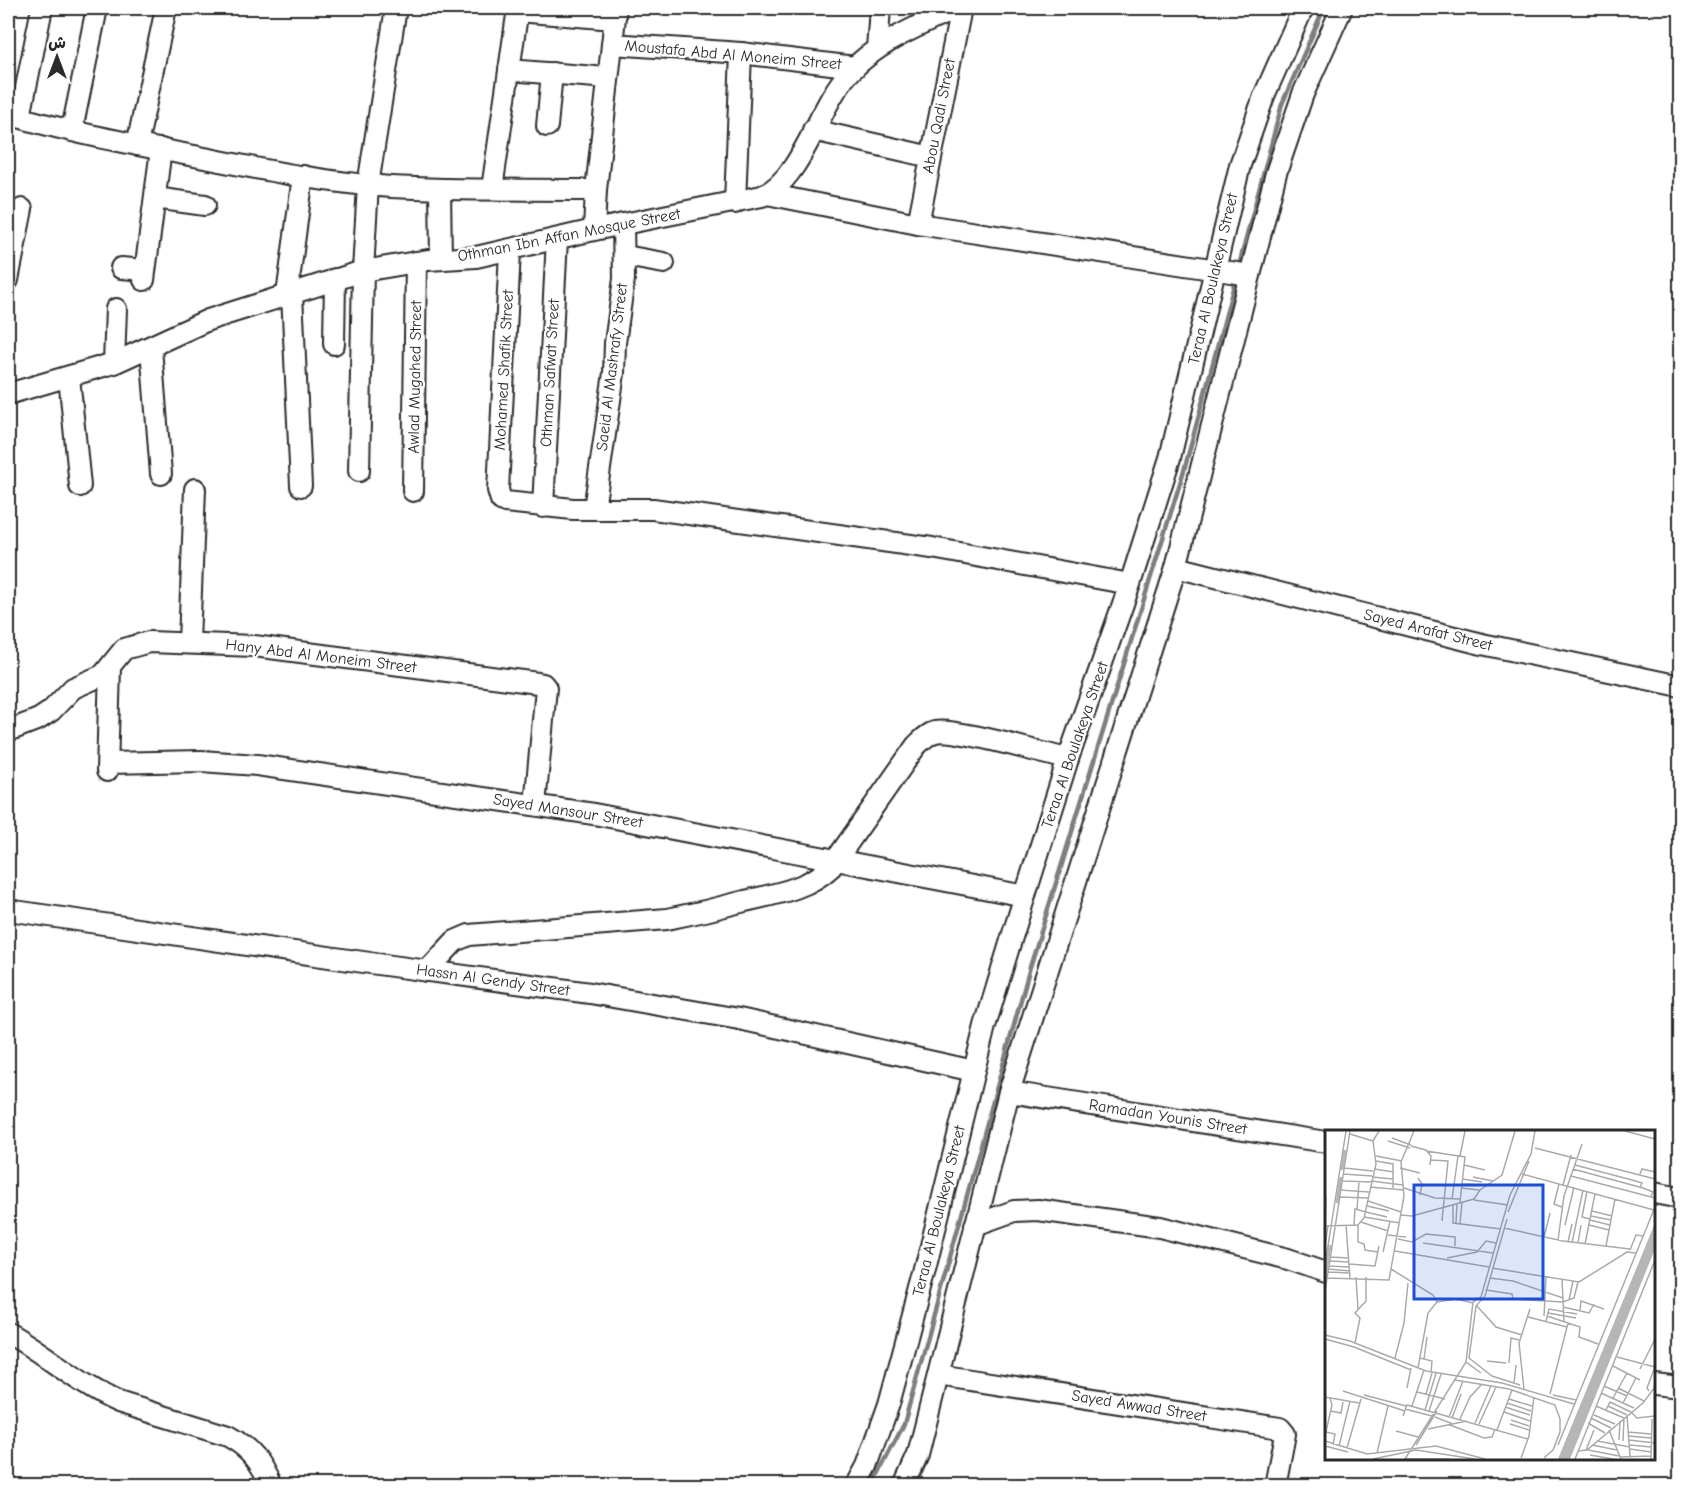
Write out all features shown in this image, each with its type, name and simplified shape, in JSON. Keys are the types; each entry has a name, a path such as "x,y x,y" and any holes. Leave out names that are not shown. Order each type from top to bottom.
{"street":[{"path":"42,8 14,116 137,145 303,176 368,185 440,189 596,190"},
{"path":"72,130 97,8"},
{"path":"137,145 166,8"},
{"path":"359,471 363,271 368,185 396,8"},
{"path":"875,8 877,49"},
{"path":"767,194 786,177 836,89 855,67 877,49 959,8"},
{"name":"Abou Qadi Street","path":"918,224 959,8"},
{"name":"Teraa Al Boulakeya Street","path":"856,1485 867,1466 889,1404 985,1026 1068,759 1130,584 1170,458 1196,356 1231,199 1251,128 1303,8"},
{"name":"Teraa Al Boulakeya Street","path":"904,1485 918,1455 1010,1092 1176,567 1276,173 1303,94 1342,8"},
{"path":"492,189 518,9 615,13 596,190 594,230"},
{"name":"Moustafa Abd Al Moneim Street","path":"612,44 741,53 855,67"},
{"path":"735,202 741,53"},
{"path":"509,70 608,78"},
{"path":"547,126 552,73"},
{"path":"813,130 931,157"},
{"path":"121,267 144,275 161,149"},
{"path":"301,486 289,294 303,176"},
{"path":"440,189 441,259"},
{"path":"767,194 918,224 1250,275"},
{"name":"Othman Ibn Affan Mosque Street","path":"8,394 114,363 208,320 363,271 441,259 466,259 767,194"},
{"path":"155,198 205,205"},
{"path":"8,280 22,209"},
{"name":"Saeid Al Mashrafy Street","path":"594,509 614,373 625,256 623,224"},
{"name":"Othman Safwat Street","path":"543,507 557,239"},
{"name":"Mohamed Shafik Street","path":"510,250 498,490 501,500 505,502 543,507"},
{"path":"625,256 664,262"},
{"name":"Awlad Mugahed Street","path":"413,491 416,262"},
{"path":"334,345 335,279"},
{"path":"114,363 116,309"},
{"path":"151,348 161,474"},
{"path":"69,377 80,486"},
{"path":"189,642 195,489"},
{"path":"543,507 660,510 932,548 1130,584"},
{"name":"Sayed Arafat Street","path":"1176,567 1482,644 1680,686"},
{"name":"Hany Abd Al Moneim Street","path":"8,731 51,711 74,688 103,675 119,653 141,643 189,642 254,646 543,684 546,693 535,805"},
{"name":"Sayed Mansour Street","path":"110,668 107,767 201,761 238,763 535,805 837,859 1025,896"},
{"path":"427,970 461,937 636,922 692,914 791,890 820,877 837,859 916,746 934,732 956,733 1068,759"},
{"name":"Hassn Al Gendy Street","path":"8,910 590,993 739,1019 974,1071"},
{"name":"Ramadan Younis Street","path":"1010,1092 1325,1142"},
{"path":"1655,1193 1680,1198"},
{"path":"975,1225 1024,1209 1072,1214 1160,1227 1288,1258 1325,1272"},
{"path":"8,1333 102,1395 228,1436 242,1444 253,1453 263,1467 271,1485"},
{"name":"Sayed Awwad Street","path":"938,1375 1280,1428 1285,1434 1275,1485"},
{"path":"1655,1384 1680,1387"}],"waterway":[{"path":"1238,269 1282,104 1324,8"},
{"path":"872,1486 904,1424 1030,967 1185,467 1236,277"}]}
